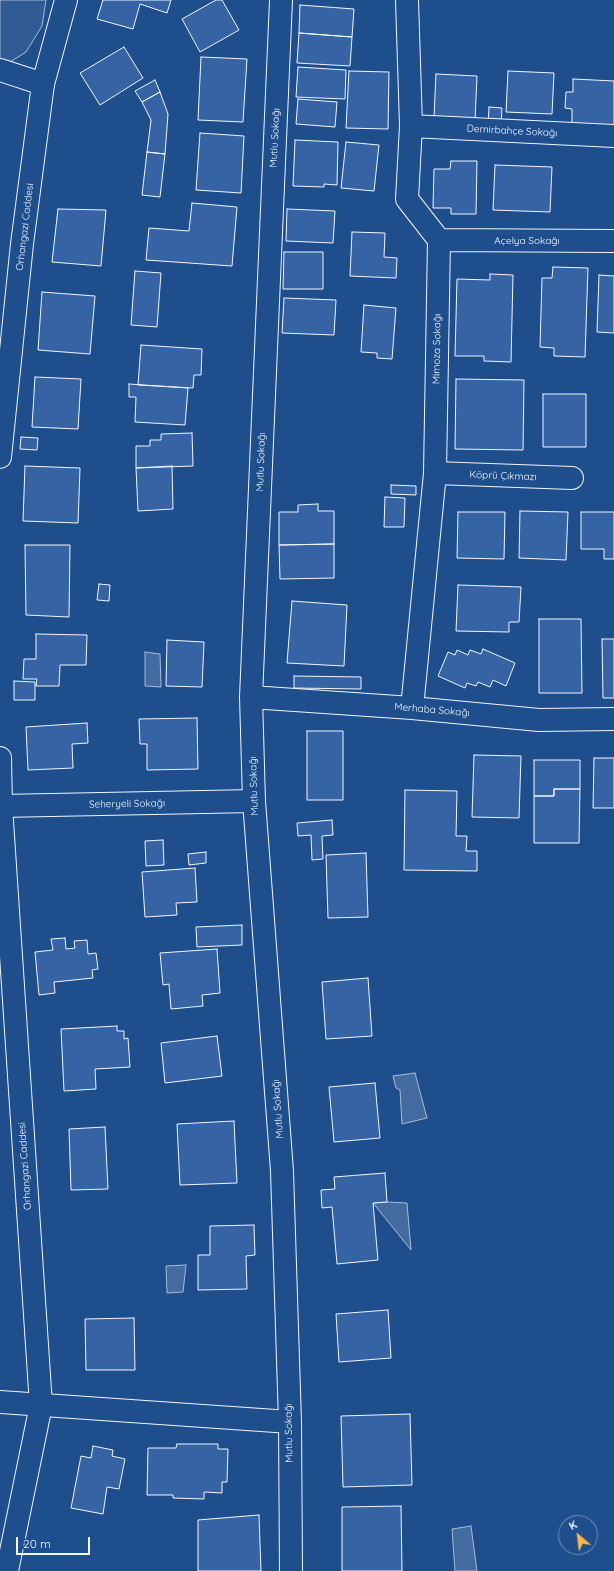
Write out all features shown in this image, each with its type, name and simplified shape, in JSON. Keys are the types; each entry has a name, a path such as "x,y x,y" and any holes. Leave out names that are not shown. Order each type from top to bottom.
{"street":[{"name":"Orhangazi Caddesi","path":"0,457 22,244 43,84 66,0"},
{"name":"Mutlu Sokağı","path":"282,0 251,697 254,801 282,1171 290,1422 291,1571"},
{"path":"407,0 411,126 407,199 439,240"},
{"path":"0,70 43,84"},
{"name":"Demirbahçe Sokağı","path":"411,126 614,136"},
{"name":"Açelya Sokağı","path":"439,240 614,241"},
{"name":"Mimoza Sokağı","path":"412,708 435,474 439,240"},
{"name":"Köprü Çıkmazı","path":"435,474 572,478"},
{"name":"Merhaba Sokağı","path":"251,697 412,708 539,720 614,719"},
{"name":"Orhangazi Caddesi","path":"0,758 0,806 41,1405 7,1571"},
{"name":"Seheryeli Sokağı","path":"0,806 254,801"},
{"path":"0,1402 290,1422"}],"shaded area":[{"path":"0,0 46,0 42,26 26,52 10,62 0,61"},
{"path":"145,652 160,654 161,687 145,686"},
{"path":"415,1073 427,1118 402,1124 400,1090 396,1088 393,1076"},
{"path":"373,1203 407,1203 411,1250"},
{"path":"186,1265 183,1292 167,1293 166,1266"},
{"path":"471,1526 477,1571 455,1571 452,1529"}],"building":[{"path":"103,0 171,0 167,13 140,4 133,29 97,19"},
{"path":"216,0 222,0 239,30 200,52 182,19"},
{"path":"300,5 354,9 352,37 299,33"},
{"path":"299,33 352,37 350,66 297,63"},
{"path":"124,47 143,78 100,105 80,73"},
{"path":"201,57 247,59 243,122 198,120"},
{"path":"298,67 346,70 345,99 296,97"},
{"path":"349,71 389,72 388,129 346,128"},
{"path":"508,71 554,73 552,114 506,112"},
{"path":"436,74 477,76 475,121 434,117"},
{"path":"573,79 614,81 614,128 572,126 572,109 565,108 566,92 573,92"},
{"path":"155,80 160,92 142,102 135,91"},
{"path":"160,92 168,114 165,154 147,152 151,120 142,102"},
{"path":"298,99 337,102 335,127 296,124"},
{"path":"489,107 502,108 501,127 488,127"},
{"path":"200,133 244,136 241,193 196,190"},
{"path":"295,140 338,142 337,185 324,184 324,187 293,186"},
{"path":"346,142 379,145 374,191 341,188"},
{"path":"147,152 165,154 160,197 142,195"},
{"path":"451,161 477,161 476,214 451,214 451,208 433,208 434,169 450,169"},
{"path":"495,165 552,167 550,212 493,210"},
{"path":"192,203 237,207 232,266 146,260 149,228 189,231"},
{"path":"58,209 106,210 101,266 52,262"},
{"path":"287,209 335,211 333,243 286,241"},
{"path":"352,232 385,233 384,257 397,258 396,278 350,276"},
{"path":"284,252 323,252 323,289 283,289"},
{"path":"553,267 588,268 585,357 554,356 554,348 540,347 542,278 552,278"},
{"path":"135,271 161,273 157,327 131,325"},
{"path":"490,274 513,275 511,362 484,361 484,356 455,356 457,279 490,280"},
{"path":"599,275 614,276 614,333 597,332"},
{"path":"42,292 95,296 90,354 38,350"},
{"path":"284,298 336,300 334,335 282,333"},
{"path":"364,305 396,308 392,359 377,358 377,353 361,352"},
{"path":"141,345 202,349 201,375 194,375 193,388 138,385"},
{"path":"35,377 81,379 78,429 32,427"},
{"path":"456,379 524,380 523,450 455,449"},
{"path":"129,384 188,388 185,425 135,422 136,397 129,397"},
{"path":"543,394 586,394 586,447 543,447"},
{"path":"192,433 193,466 136,468 136,446 150,446 150,440 161,440 161,434"},
{"path":"21,437 38,438 37,450 20,449"},
{"path":"25,466 80,468 78,523 23,521"},
{"path":"172,466 173,509 138,511 136,468"},
{"path":"391,485 416,486 416,495 391,494"},
{"path":"385,497 405,498 404,527 384,527"},
{"path":"318,504 318,511 334,511 334,544 279,545 279,512 298,512 298,505"},
{"path":"520,511 568,512 566,560 519,558"},
{"path":"458,512 505,512 504,559 457,558"},
{"path":"581,512 614,512 614,559 604,559 604,549 581,549"},
{"path":"334,544 334,578 280,579 279,545"},
{"path":"25,545 70,545 69,617 26,615"},
{"path":"99,584 110,585 109,601 97,600"},
{"path":"458,585 521,587 519,622 509,622 509,632 456,631"},
{"path":"292,601 347,605 344,666 287,663"},
{"path":"539,619 581,619 582,693 539,693"},
{"path":"36,634 87,635 86,665 60,665 59,686 36,686 37,679 23,679 24,659 36,659"},
{"path":"602,639 614,639 614,698 603,698"},
{"path":"167,640 204,642 202,687 166,686"},
{"path":"483,649 515,663 506,686 493,680 490,687 478,682 476,686 467,683 465,688 438,676 448,652 455,655 457,650 468,655 470,650 481,654"},
{"path":"294,676 361,677 361,689 294,688"},
{"path":"14,681 35,682 35,700 14,700"},
{"path":"197,718 198,769 147,770 147,744 140,744 139,719"},
{"path":"87,723 88,743 72,744 73,768 28,770 26,727"},
{"path":"307,731 343,731 343,800 307,800"},
{"path":"474,755 521,756 519,818 472,817"},
{"path":"594,758 614,758 614,808 593,808"},
{"path":"534,760 580,760 580,789 554,789 554,796 534,796"},
{"path":"554,789 580,789 579,843 534,843 534,796 554,796"},
{"path":"405,790 457,791 456,836 467,836 466,851 477,851 477,871 404,870"},
{"path":"332,820 333,835 322,836 323,859 312,860 311,835 298,836 297,823"},
{"path":"163,840 164,865 146,866 145,841"},
{"path":"206,852 206,863 189,865 188,854"},
{"path":"366,853 368,917 328,918 326,855"},
{"path":"195,868 197,902 176,903 177,915 145,917 142,872"},
{"path":"242,925 242,945 197,947 196,927"},
{"path":"65,938 66,949 75,948 74,941 87,940 88,954 96,953 98,969 92,970 93,978 54,982 55,993 39,995 35,952 53,950 51,939"},
{"path":"217,949 220,993 202,995 203,1006 171,1009 169,984 163,985 160,953"},
{"path":"368,978 372,1036 326,1039 322,982"},
{"path":"117,1026 117,1031 124,1031 124,1039 128,1038 130,1067 95,1069 96,1089 64,1091 61,1029"},
{"path":"217,1036 222,1076 165,1083 161,1043"},
{"path":"375,1083 380,1138 334,1142 329,1087"},
{"path":"234,1121 237,1183 180,1185 177,1124"},
{"path":"105,1127 108,1189 71,1190 69,1129"},
{"path":"385,1173 387,1202 373,1203 378,1260 337,1264 332,1207 322,1208 321,1190 335,1189 334,1177"},
{"path":"254,1225 255,1255 246,1256 247,1289 198,1290 198,1255 210,1255 210,1226"},
{"path":"388,1310 391,1358 339,1362 336,1314"},
{"path":"134,1318 135,1370 86,1370 85,1319"},
{"path":"410,1414 412,1485 343,1487 341,1416"},
{"path":"177,1444 218,1444 218,1449 228,1449 227,1482 222,1482 222,1493 204,1492 204,1499 173,1498 173,1495 147,1495 148,1448 176,1448"},
{"path":"93,1446 113,1450 112,1456 125,1459 119,1489 107,1487 103,1514 71,1508 81,1456 91,1458"},
{"path":"401,1506 402,1571 342,1571 342,1507"},
{"path":"259,1515 261,1571 198,1571 198,1520"}]}
